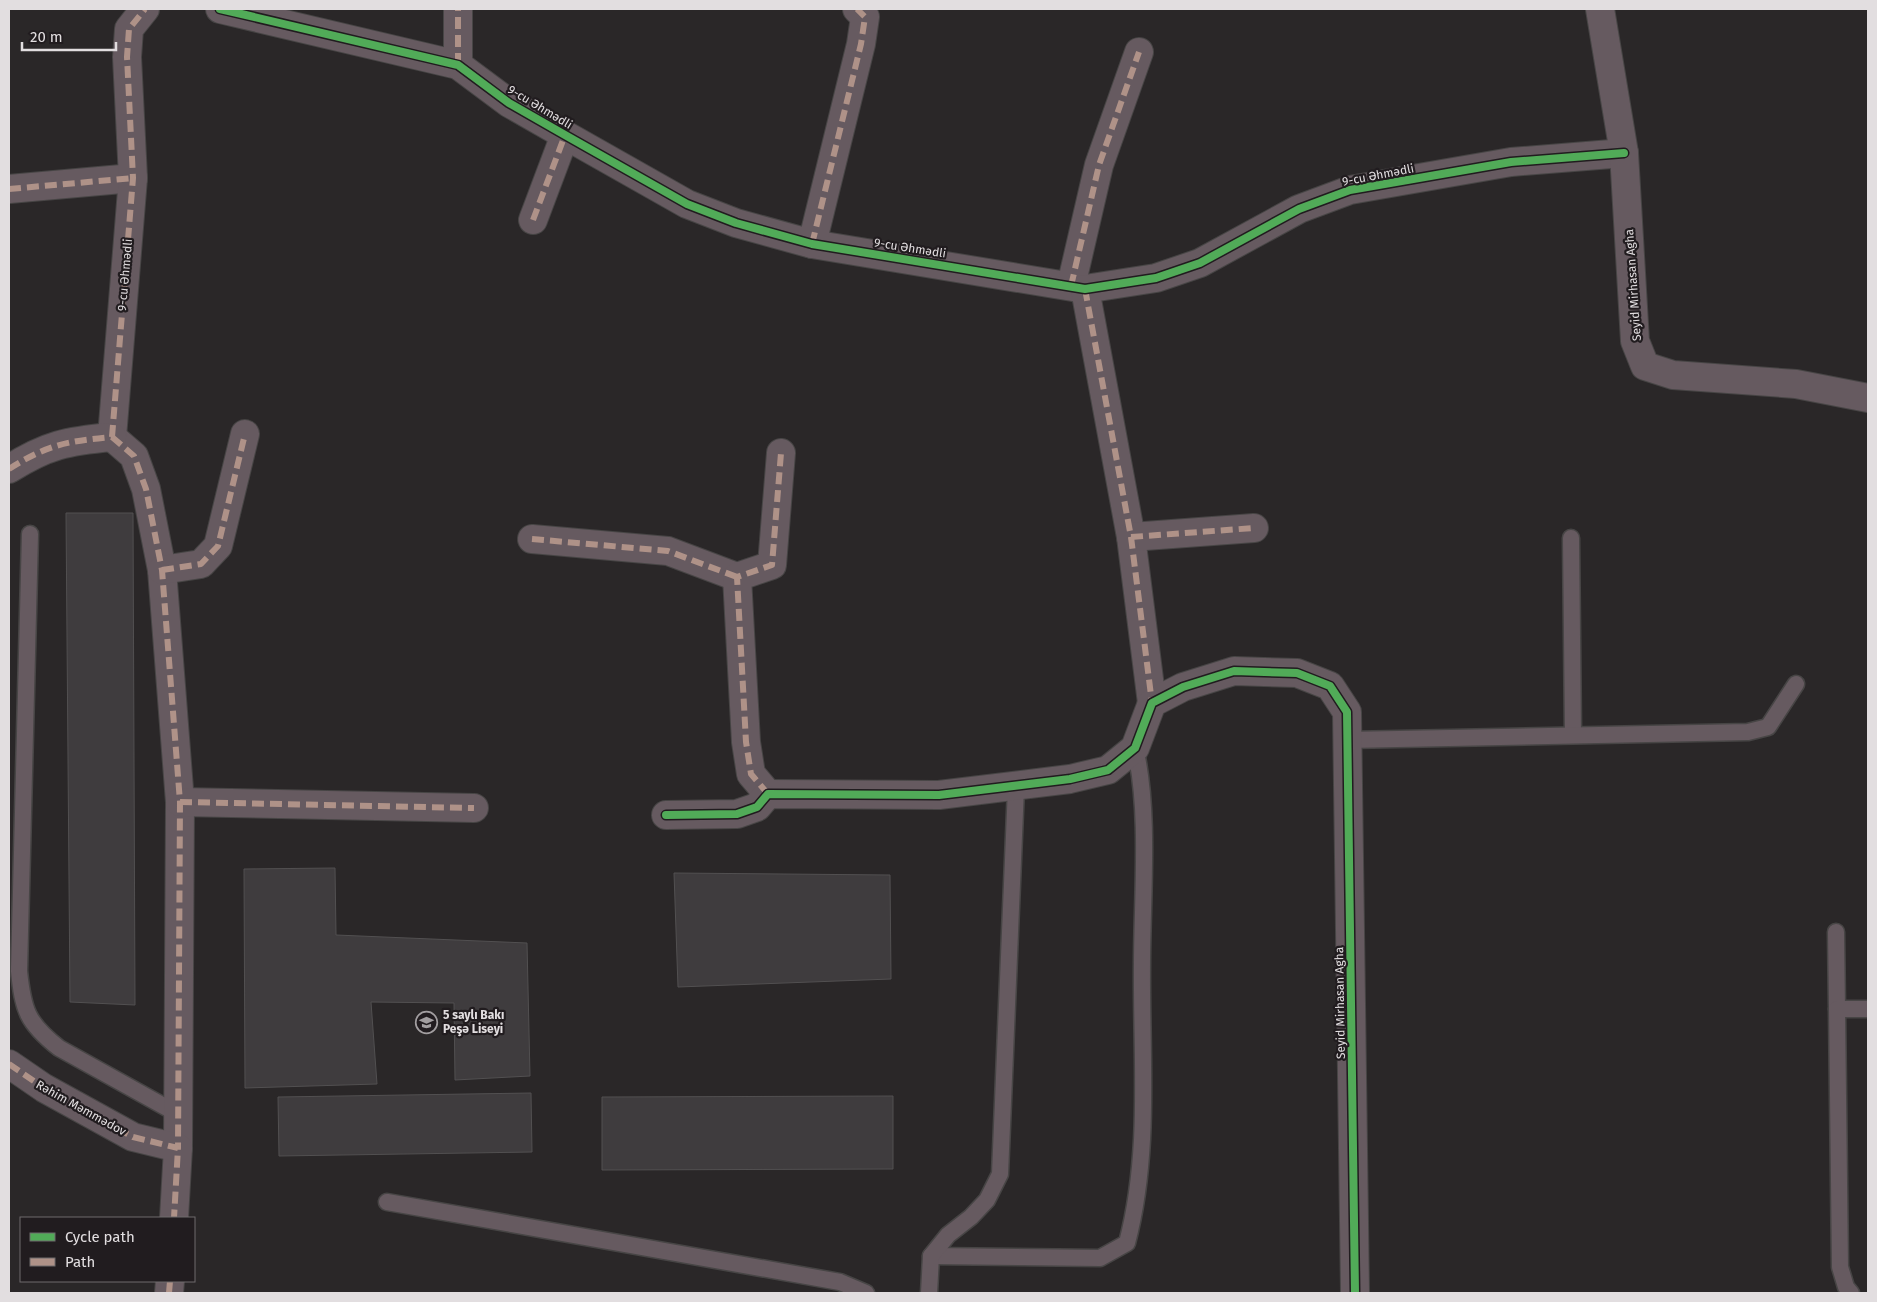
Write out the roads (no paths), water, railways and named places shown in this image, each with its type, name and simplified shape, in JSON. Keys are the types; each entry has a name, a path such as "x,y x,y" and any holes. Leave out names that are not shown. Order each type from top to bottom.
{"street":[{"name":"9-cu Əhmədli","path":"112,437 133,178 127,57 129,29 145,9"},
{"path":"458,9 458,64"},
{"path":"812,244 861,44 864,17 857,9"},
{"name":"Seyid Mirhasan Agha","path":"1600,9 1624,152 1634,342 1645,366 1673,375 1796,384 1868,398"},
{"name":"9-cu Əhmədli","path":"229,10 458,64 509,103 565,136 687,204 736,224 812,244 1078,287 1156,278 1200,263 1299,209 1350,190 1511,162 1624,152"},
{"path":"737,576 746,742 750,774 768,794 939,795 1016,787 1070,779 1108,770 1135,748 1152,703 1131,537 1078,287 1098,166 1139,52"},
{"path":"533,220 565,136"},
{"path":"9,189 133,178"},
{"path":"162,570 201,564 218,546 245,434"},
{"path":"9,469 37,451 77,440 112,437 134,456 146,489 162,570 180,802 178,1148 174,1217"},
{"path":"532,539 668,551 737,576 772,565 781,453"},
{"path":"1131,537 1254,528"},
{"name":"Seyid Mirhasan Agha","path":"1152,703 1183,687 1234,671 1297,673 1330,686 1347,712 1356,1293"},
{"path":"666,815 737,814 757,807 768,794"},
{"path":"180,802 474,808"},
{"name":"Rəhim Məmmədov","path":"9,1064 44,1088 133,1137 178,1148"}],"lane":[{"path":"30,534 19,971 26,1013 42,1035 59,1048 178,1114"},
{"path":"1571,538 1573,735"},
{"path":"1347,740 1748,732 1768,727 1796,684"},
{"path":"932,1256 1100,1258 1127,1243 1136,1210 1143,1150 1143,843 1141,773 1135,748"},
{"path":"928,1293 932,1256 948,1235 972,1217 987,1200 1000,1174 1016,787"},
{"path":"1836,932 1840,1267 1846,1287 1851,1293"},
{"path":"1837,1009 1868,1009"},
{"path":"387,1202 840,1282 866,1293"}],"place":[{"name":"5 saylı Bakı Peşə Liseyi","path":"427,1022"}]}
